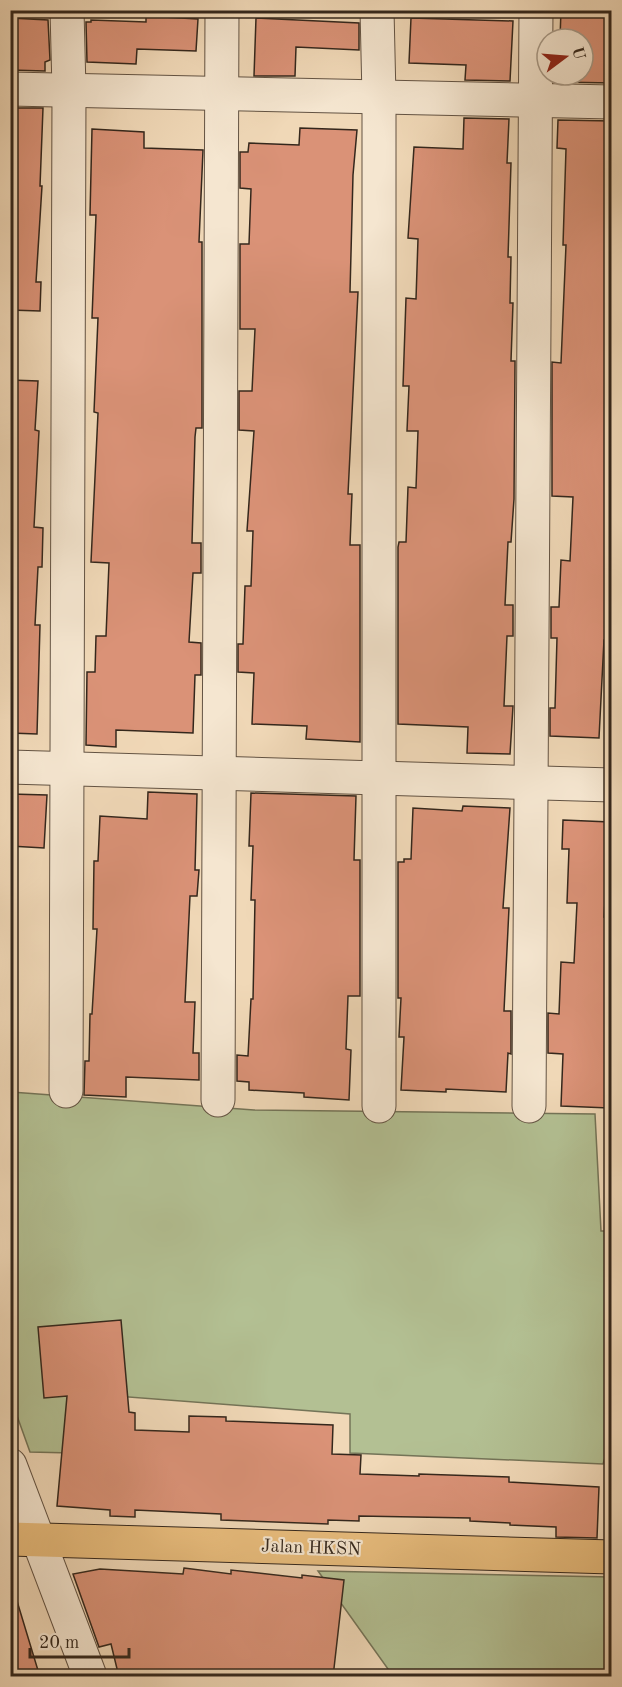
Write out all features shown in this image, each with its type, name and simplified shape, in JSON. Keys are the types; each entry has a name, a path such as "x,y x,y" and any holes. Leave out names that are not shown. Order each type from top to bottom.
{"main road":[{"name":"Jalan HKSN","path":"25,1539 612,1557"}],"street":[{"path":"66,1091 69,90 67,10"},
{"path":"218,1100 222,10"},
{"path":"377,10 379,97 379,1106"},
{"path":"529,1106 536,10"},
{"path":"10,89 612,102"},
{"path":"10,767 612,785"},
{"path":"10,1465 25,1539 90,1677"}],"green space":[{"path":"11,1092 254,1110 595,1114 601,1231 612,1231 612,1435 603,1464 350,1453 350,1414 116,1396 113,1454 30,1452 11,1399"},
{"path":"318,1571 611,1577 611,1676 393,1676"}],"building":[{"path":"561,10 612,10 612,83 595,83 595,27 560,27"},
{"path":"146,16 198,19 196,51 137,49 136,64 87,62 86,22 91,22 91,20 146,22"},
{"path":"10,18 48,20 50,60 45,62 45,71 10,70"},
{"path":"256,18 359,23 359,50 296,47 295,76 254,76"},
{"path":"411,18 513,21 510,81 465,80 466,65 409,63"},
{"path":"10,108 43,108 40,186 42,186 36,282 41,282 40,311 10,310"},
{"path":"464,118 509,119 507,163 511,163 508,257 511,257 510,303 513,303 511,361 515,361 514,499 511,542 508,542 505,605 513,605 513,636 507,636 504,706 513,706 510,754 467,753 468,727 398,724 398,547 399,542 406,542 408,487 416,488 418,431 407,431 409,386 403,386 406,298 416,299 418,239 408,238 414,147 463,149"},
{"path":"558,120 612,121 610,402 612,499 607,499 605,562 612,563 612,640 604,640 599,738 550,736 550,708 555,708 557,638 551,638 551,607 559,607 561,560 570,561 573,497 552,496 552,362 561,363 566,245 563,245 566,149 557,148"},
{"path":"300,128 357,130 353,175 350,292 358,292 348,494 352,494 350,545 360,545 360,742 306,739 307,726 252,724 254,673 238,672 238,644 243,644 245,586 251,586 253,531 247,531 254,431 239,430 239,391 252,391 255,329 240,329 240,244 249,244 251,189 240,188 240,152 248,152 249,143 299,145"},
{"path":"92,129 144,132 144,148 203,150 199,242 202,242 202,428 196,428 195,437 192,543 201,543 201,573 193,573 189,642 201,643 201,675 195,675 193,733 116,730 116,747 86,745 87,672 95,672 96,636 106,636 109,563 91,562 98,413 94,412 98,318 92,318 96,215 90,215"},
{"path":"10,380 38,381 35,430 39,431 34,527 43,528 42,567 38,567 35,625 40,625 37,734 10,733"},
{"path":"148,792 197,794 195,870 199,870 197,896 190,896 185,1002 195,1002 193,1053 199,1053 199,1080 126,1077 126,1097 84,1095 85,1061 89,1061 90,1014 92,1014 97,929 93,929 94,861 98,861 100,816 147,819"},
{"path":"251,793 356,796 354,860 360,860 360,996 348,996 346,1049 351,1050 349,1100 304,1097 304,1093 249,1090 249,1082 237,1081 237,1055 248,1056 251,999 253,999 255,900 251,900 253,846 249,846"},
{"path":"10,794 47,795 44,848 10,846"},
{"path":"463,806 510,808 503,908 509,908 504,1011 511,1011 511,1054 508,1053 506,1092 446,1089 446,1092 401,1090 404,1037 399,1037 401,998 398,998 398,862 411,859 413,808 462,811"},
{"path":"563,820 610,822 604,917 612,918 606,1018 609,1018 607,1072 610,1072 609,1108 561,1106 563,1054 548,1053 548,1013 559,1014 561,962 574,963 577,903 567,903 569,849 562,849"},
{"path":"121,1320 129,1412 135,1413 135,1430 189,1432 189,1416 226,1417 226,1421 333,1425 332,1454 361,1455 360,1474 509,1477 509,1482 599,1487 597,1538 556,1537 556,1527 470,1521 470,1518 359,1516 359,1521 328,1520 328,1524 221,1520 221,1514 135,1510 135,1517 110,1516 110,1510 57,1506 67,1396 44,1398 38,1327"},
{"path":"184,1568 231,1574 231,1570 344,1580 333,1677 119,1677 111,1644 99,1647 73,1574 100,1569 183,1574"},
{"path":"17,1601 40,1677 10,1677 10,1602"}]}
